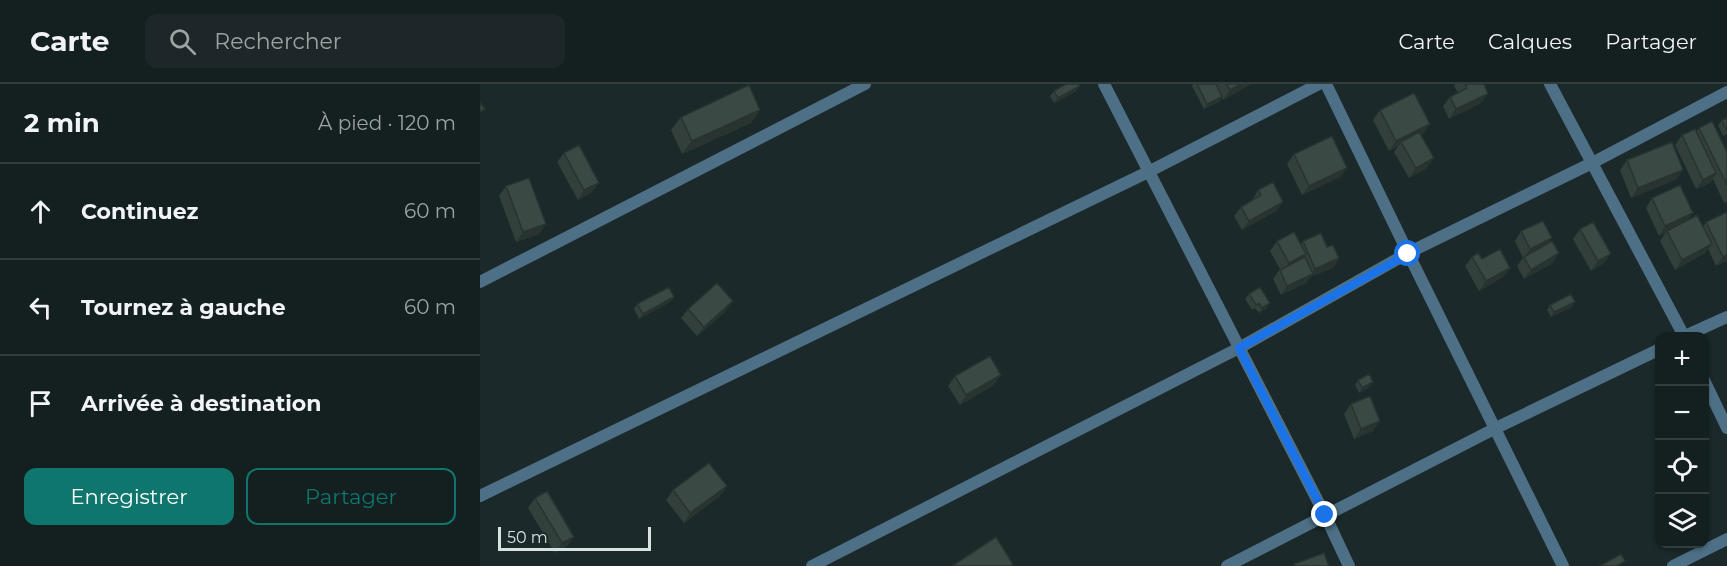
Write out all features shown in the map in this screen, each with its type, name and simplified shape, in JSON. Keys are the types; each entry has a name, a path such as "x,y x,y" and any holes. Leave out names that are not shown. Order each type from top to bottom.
{"street":[{"path":"480,282 865,84"},
{"path":"1104,84 1349,566"},
{"path":"480,496 1148,172 1319,84"},
{"path":"1326,84 1563,566"},
{"path":"1550,84 1683,332"},
{"path":"812,566 1239,348 1408,254 1592,163 1727,92"},
{"path":"1694,332 1727,317"},
{"path":"1227,566 1496,428 1655,351"},
{"path":"1707,386 1727,428"},
{"path":"1673,566 1727,539"}],"building":[{"path":"1066,84 1080,86 1058,98 1054,91"},
{"path":"1197,84 1216,84 1222,97 1207,104"},
{"path":"1226,84 1241,84 1230,90"},
{"path":"1465,84 1484,84 1488,94 1456,109 1450,97 1467,88"},
{"path":"749,85 760,110 692,141 681,117"},
{"path":"1414,93 1430,124 1396,141 1380,110"},
{"path":"1727,118 1727,131 1722,120"},
{"path":"1712,121 1727,152 1727,185 1699,128"},
{"path":"1695,129 1716,173 1703,180 1682,135"},
{"path":"1419,132 1434,158 1416,168 1401,142"},
{"path":"1332,136 1347,168 1309,186 1294,154"},
{"path":"1672,142 1683,170 1638,188 1627,160"},
{"path":"579,145 599,183 584,190 564,153"},
{"path":"529,178 546,224 523,232 506,186"},
{"path":"1273,182 1283,202 1249,221 1241,207 1261,195 1258,190"},
{"path":"1680,185 1693,213 1665,226 1652,198"},
{"path":"1727,212 1727,255 1723,257 1706,222"},
{"path":"1697,215 1712,244 1682,260 1667,231"},
{"path":"1543,221 1552,238 1530,249 1521,231"},
{"path":"1593,222 1611,254 1598,261 1580,229"},
{"path":"1294,232 1306,254 1289,263 1277,241"},
{"path":"1321,233 1327,247 1333,245 1339,258 1315,269 1303,241"},
{"path":"1552,241 1559,253 1531,270 1524,257"},
{"path":"1500,249 1510,268 1486,281 1472,257 1478,253 1482,259"},
{"path":"1305,257 1313,274 1287,286 1280,270"},
{"path":"717,283 733,301 704,327 688,309"},
{"path":"669,287 674,297 643,314 637,304"},
{"path":"1260,287 1270,303 1262,308 1259,303 1256,305 1249,294"},
{"path":"1571,294 1575,302 1554,312 1550,305"},
{"path":"990,356 1001,375 966,395 955,376"},
{"path":"1369,374 1373,382 1362,388 1358,380"},
{"path":"1370,396 1380,421 1361,429 1351,404"},
{"path":"709,463 727,486 690,513 673,490"},
{"path":"547,491 574,537 562,543 535,498"},
{"path":"996,537 1013,564 1011,566 952,566"},
{"path":"1324,553 1329,566 1295,566 1294,564"},
{"path":"1621,554 1625,561 1617,566 1600,566"}],"route":[{"path":"1325,515 1239,348 1408,254"}]}
